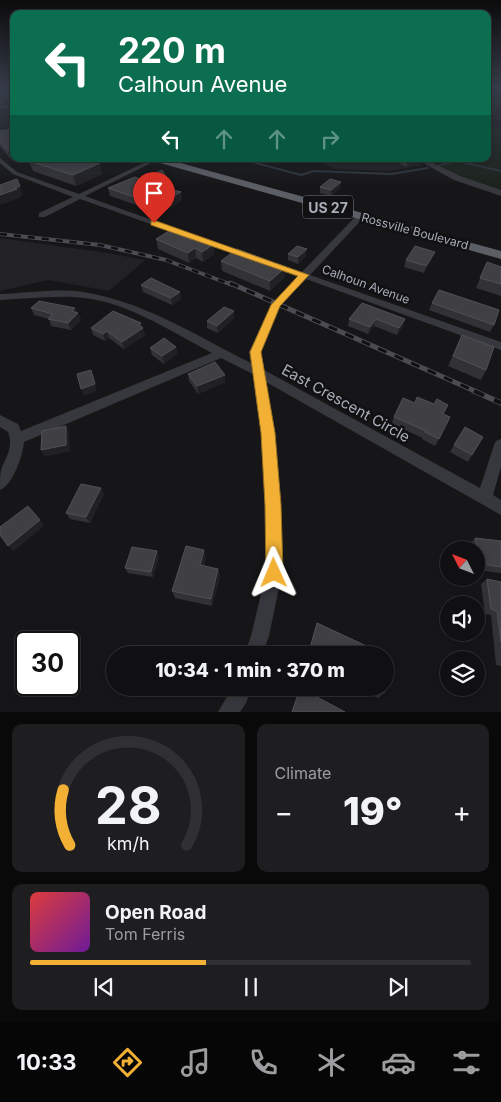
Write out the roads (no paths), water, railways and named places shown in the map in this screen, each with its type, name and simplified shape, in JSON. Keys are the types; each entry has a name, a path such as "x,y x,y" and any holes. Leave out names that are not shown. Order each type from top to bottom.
{"highway":[{"name":"Rossville Boulevard","path":"167,162 501,255"}],"street":[{"path":"0,160 15,173 78,197 257,259"},
{"path":"42,215 150,162"},
{"path":"426,162 457,178 501,193"},
{"path":"256,646 274,573 273,505 268,433 255,352 276,305 361,216"},
{"name":"Calhoun Avenue","path":"266,262 501,346"},
{"name":"East Crescent Circle","path":"0,297 74,294 110,300 136,309 258,372 501,508"},
{"path":"18,438 222,353"},
{"path":"0,420 13,428 19,442 11,466 0,483"},
{"path":"484,499 501,445"},
{"path":"228,712 239,696"}],"lane":[{"path":"400,162 406,165"}],"waterway":[{"path":"252,162 301,175 314,171 391,174 428,168"},
{"path":"440,165 453,162"},
{"path":"461,162 501,171"}],"railway":[{"path":"0,234 100,245 166,260 232,285"},
{"path":"230,283 477,392"},
{"path":"474,391 501,403"}]}
